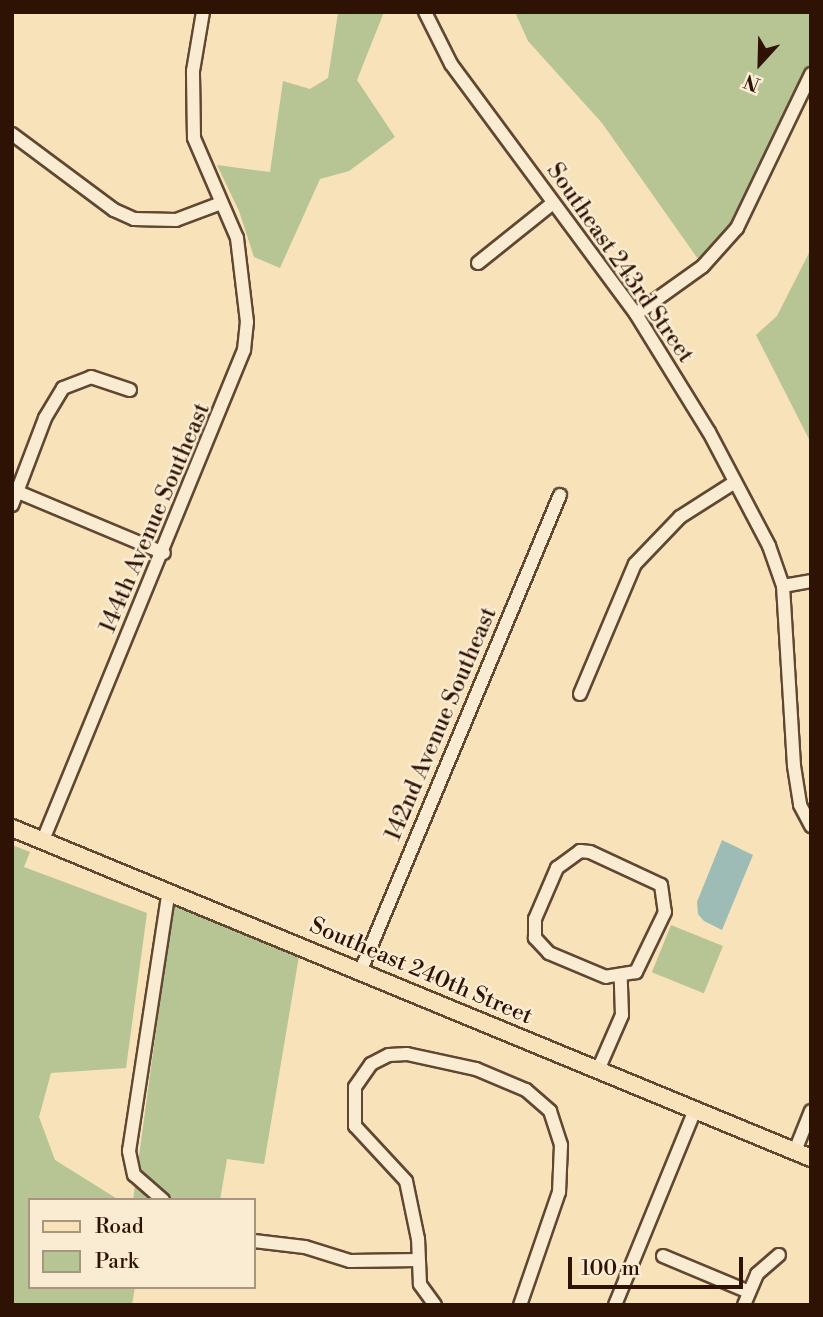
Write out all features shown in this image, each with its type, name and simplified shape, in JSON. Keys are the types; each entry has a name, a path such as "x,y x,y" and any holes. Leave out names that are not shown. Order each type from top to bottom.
{"main road":[{"name":"Southeast 240th Street","path":"12,828 361,970 694,1112 803,1154"}],"street":[{"name":"144th Avenue Southeast","path":"43,840 164,553 244,350 247,322 244,279 237,238 194,138 193,71 203,12"},
{"name":"Southeast 243rd Street","path":"425,12 451,64 636,314 735,482 769,546 783,586 794,766 800,805 811,826"},
{"path":"636,314 703,266 737,228 811,74"},
{"path":"12,134 114,210 134,219 176,220 221,203"},
{"path":"478,263 553,203"},
{"path":"12,505 45,418 63,388 91,377 130,390"},
{"path":"580,694 635,564 680,517 735,482"},
{"path":"18,492 164,553"},
{"name":"142nd Avenue Southeast","path":"361,970 560,495"},
{"path":"783,586 811,581"},
{"path":"590,852 654,879 665,895 665,912 642,965 621,978 606,977 549,953 535,938 535,919 552,878 571,855 590,852"},
{"path":"161,1198 134,1175 128,1151 169,891"},
{"path":"598,1070 622,1015 621,978"},
{"path":"435,1305 420,1284 414,1212 406,1181 355,1126 355,1087 371,1064 389,1055 407,1054 476,1069 526,1090 550,1111 561,1145 559,1192 520,1305"},
{"path":"803,1154 811,1111"},
{"path":"615,1305 694,1112"},
{"path":"256,1241 304,1247 350,1261 418,1260"},
{"path":"663,1256 746,1298 767,1261 779,1255"}],"green space":[{"path":"333,12 384,12 357,80 395,137 349,171 320,179 280,268 254,257 239,211 217,165 270,172 283,81 310,89 328,78 338,13"},
{"path":"515,12 811,12 811,74 752,201 703,266 602,123 528,41"},
{"path":"811,249 811,443 756,335 777,316"},
{"path":"12,845 30,852 24,867 147,913 126,1068 51,1073 39,1117 55,1160 116,1198 28,1198 28,1289 135,1289 132,1305 12,1305"},
{"path":"173,906 299,956 264,1164 227,1159 220,1198 133,1198"},
{"path":"671,925 723,946 704,993 652,972"}],"water":[{"path":"722,840 753,855 722,930 704,921 698,914 697,902"}]}
